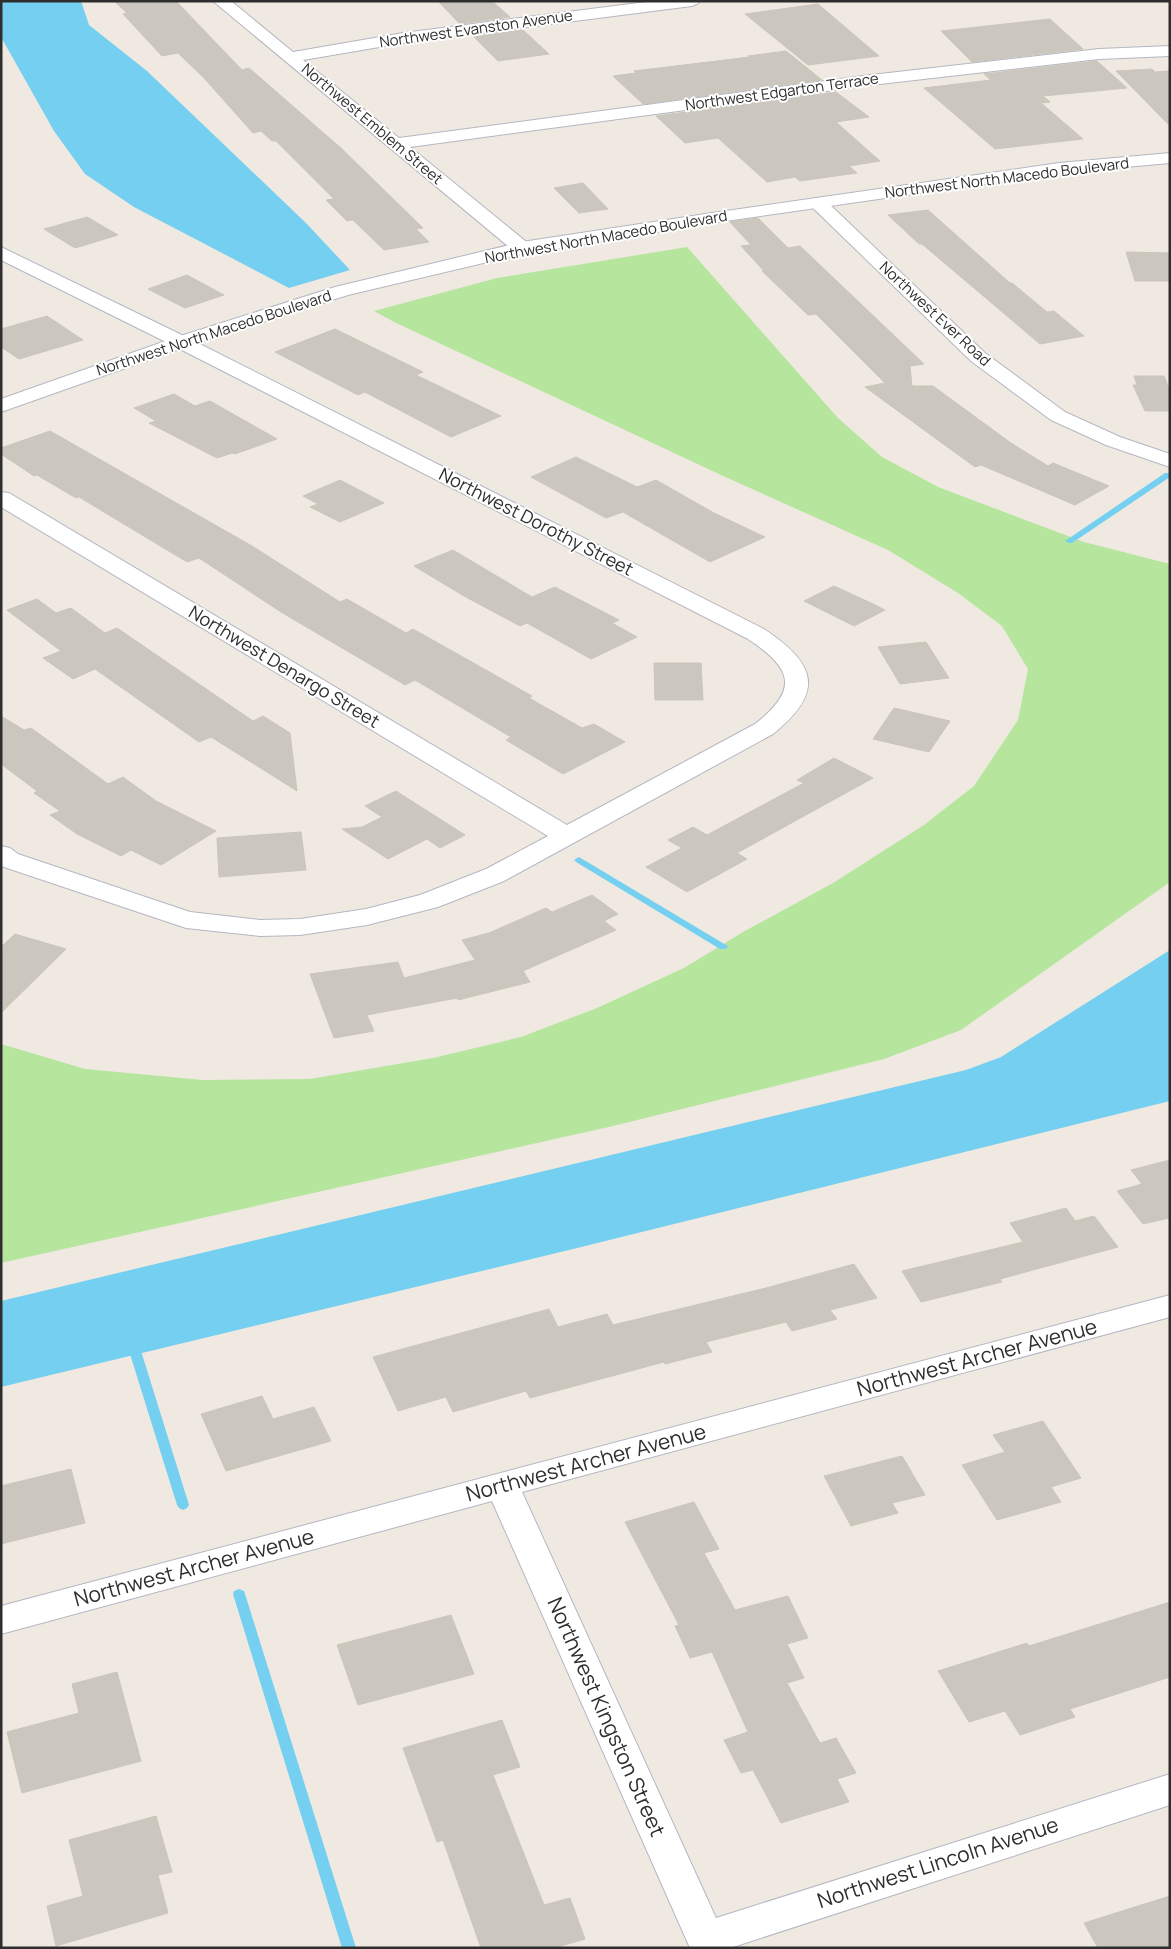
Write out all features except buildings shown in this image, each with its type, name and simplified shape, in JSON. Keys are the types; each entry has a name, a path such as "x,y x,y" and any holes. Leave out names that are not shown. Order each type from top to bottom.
{"street":[{"name":"Northwest Emblem Street","path":"221,1 522,248"},
{"name":"Northwest Evanston Avenue","path":"291,57 403,38 692,1"},
{"name":"Northwest Edgarton Terrace","path":"395,144 871,80 1099,54 1170,51"},
{"name":"Northwest North Macedo Boulevard","path":"1,406 181,342 342,291 522,248 712,218 1059,168 1170,158"},
{"name":"Northwest Ever Road","path":"818,204 978,357 1058,416 1113,441 1170,461"},
{"name":"Northwest Dorothy Street","path":"1,253 181,342 756,634 784,654 795,672 797,691 790,706 779,718 764,729 495,875 429,901 367,917 300,926 260,928 186,920 9,860 1,854"},
{"name":"Northwest Denargo Street","path":"1,498 567,836"},
{"name":"Northwest Archer Avenue","path":"1,1620 1170,1306"},
{"name":"Northwest Kingston Street","path":"502,1486 708,1943"},
{"name":"Northwest Lincoln Avenue","path":"708,1943 1170,1789"}],"green space":[{"path":"687,247 838,418 882,457 938,487 1084,542 1170,564 1170,882 961,1030 884,1059 613,1126 1,1263 1,1044 85,1069 203,1080 310,1079 433,1058 521,1037 597,1008 684,968 743,932 833,883 924,825 974,786 1018,720 1028,669 1002,626 958,593 888,550 721,475 374,311 497,278"}],"water":[{"path":"1,1 81,1 89,25 147,71 306,223 350,270 289,288 134,207 85,174 54,131 1,37"},
{"path":"1170,950 1170,1101 573,1249 1,1387 1,1301 966,1070 1001,1057"}],"waterway":[{"path":"1069,541 1168,475"},
{"path":"579,860 723,947"},
{"path":"134,1341 136,1354 183,1505"},
{"path":"239,1594 349,1948"}]}
